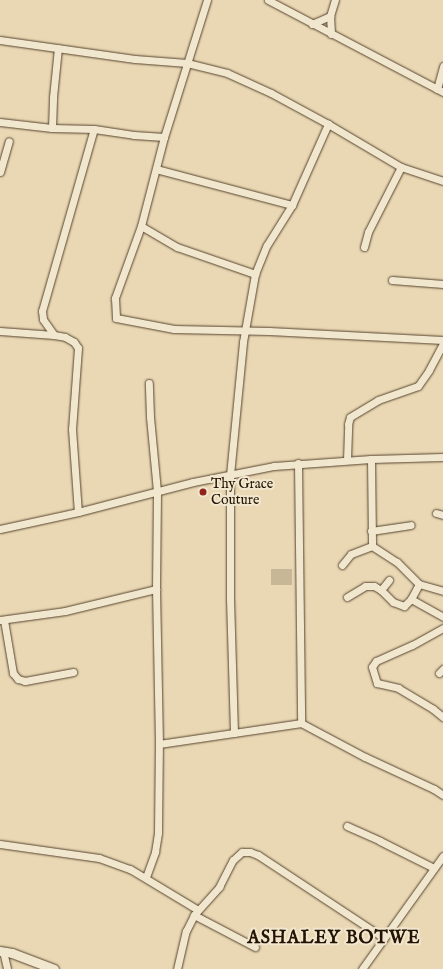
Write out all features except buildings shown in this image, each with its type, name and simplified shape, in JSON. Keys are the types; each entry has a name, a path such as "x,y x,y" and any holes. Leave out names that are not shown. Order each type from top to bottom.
{"street":[{"path":"207,0 164,137 141,226 115,298 116,318 174,329 443,340"},
{"path":"268,0 440,91 443,66"},
{"path":"331,34 330,16 335,0"},
{"path":"312,24 330,16"},
{"path":"0,40 135,59 187,63 227,73 249,82 328,124 401,167 443,181"},
{"path":"52,128 53,97 58,48"},
{"path":"0,122 52,128 94,129 134,135 164,137"},
{"path":"234,733 230,598 230,475 244,331 255,274 267,245 292,205 328,124"},
{"path":"54,335 43,319 42,311 94,129"},
{"path":"0,172 9,141"},
{"path":"364,247 368,232 401,167"},
{"path":"156,169 292,205"},
{"path":"141,226 177,247 255,274"},
{"path":"392,280 443,284"},
{"path":"0,331 54,335 70,340 78,348 72,429 78,512"},
{"path":"347,460 348,424 350,417 378,400 418,386 429,370 443,344"},
{"path":"146,877 155,852 158,833 159,744 156,589 157,491 150,417 149,383"},
{"path":"0,529 78,512 157,491 262,468 347,460 443,457"},
{"path":"371,459 372,546"},
{"path":"298,464 301,723"},
{"path":"371,531 411,525"},
{"path":"342,565 351,554 372,546"},
{"path":"372,546 397,562 419,584 443,591"},
{"path":"381,590 389,580"},
{"path":"347,597 357,589 365,586 374,586 381,590 393,602 404,606 411,599 419,584"},
{"path":"73,672 25,681 18,679 13,673 2,620 65,611 156,589"},
{"path":"411,599 443,617"},
{"path":"443,628 412,645 376,661 372,667 377,683 398,688 433,709 443,718"},
{"path":"159,744 301,723 365,757 434,788 443,795"},
{"path":"347,826 434,868"},
{"path":"0,844 99,858 130,869 146,877 196,912 255,947"},
{"path":"177,969 186,931 196,912 219,887 233,860 242,852 250,852 258,855 384,938"},
{"path":"362,969 443,856"},
{"path":"2,951 7,969"},
{"path":"2,951 54,969"}],"shaded area":[{"path":"271,569 292,569 292,585 271,585"}],"place":[{"name":"Thy Grace Couture","path":"203,492"}],"district":[{"name":"ASHALEY BOTWE","path":"334,939"}]}
